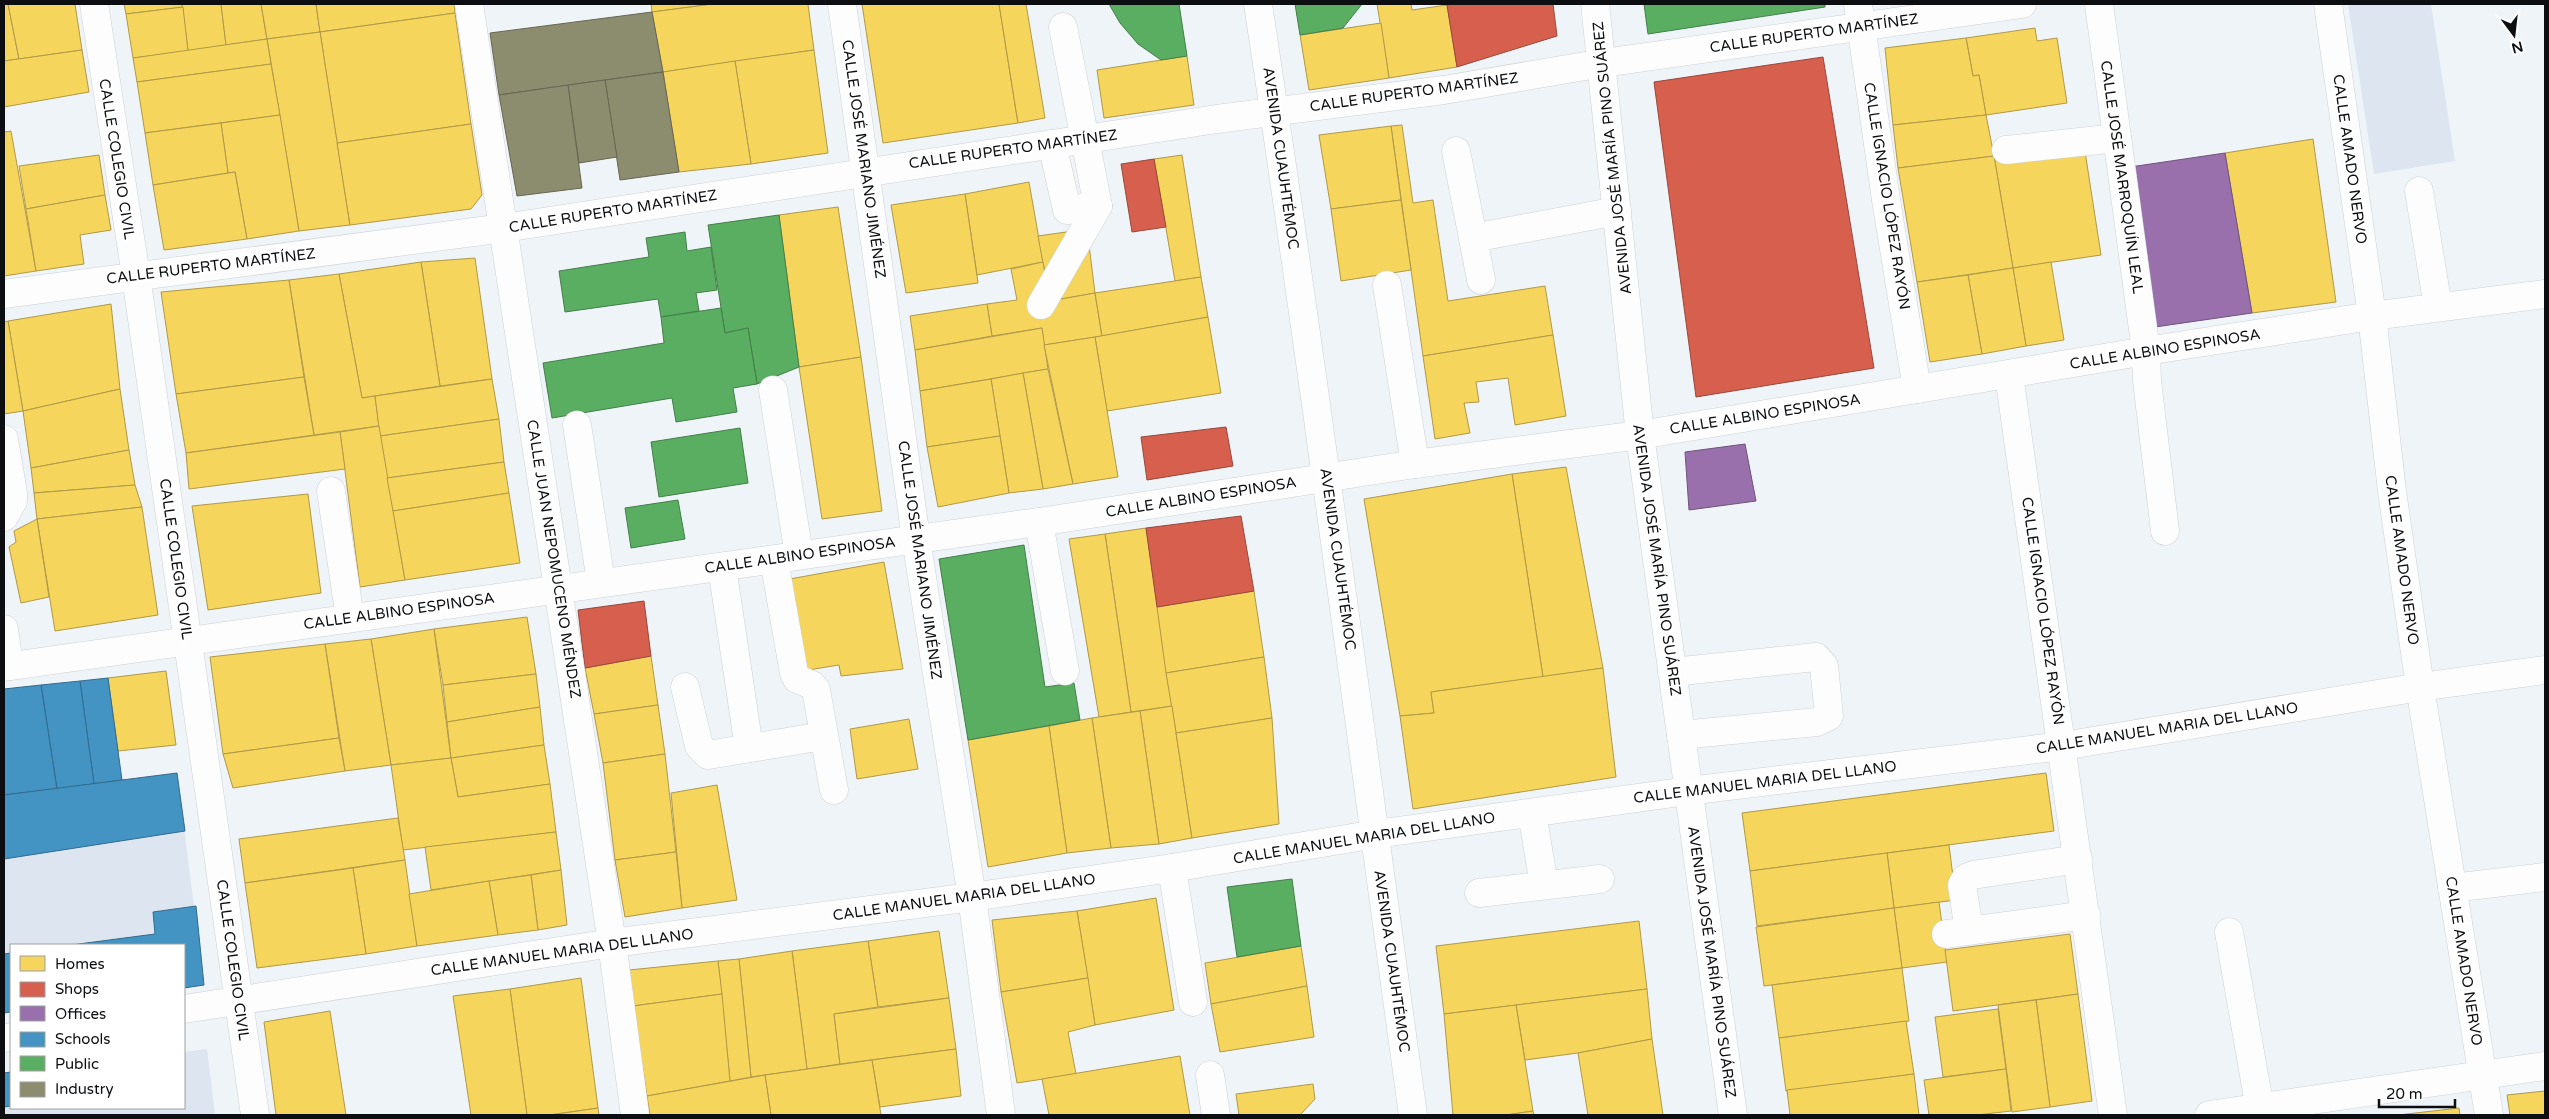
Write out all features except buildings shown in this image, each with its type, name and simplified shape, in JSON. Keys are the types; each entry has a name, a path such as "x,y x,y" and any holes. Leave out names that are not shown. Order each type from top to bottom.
{"main road":[{"name":"CALLE COLEGIO CIVIL","path":"94,4 136,276 255,1115"},
{"name":"CALLE JUAN NEPOMUCENO MÉNDEZ","path":"469,4 612,944 635,1115"},
{"name":"CALLE JOSÉ MARIANO JIMÉNEZ","path":"842,4 916,539 972,897 1001,1115"},
{"name":"AVENIDA CUAUHTÉMOC","path":"1258,4 1276,112 1413,1115"},
{"name":"AVENIDA JOSÉ MARÍA PINO SUÁREZ","path":"1596,4 1640,435 1733,1115"},
{"name":"CALLE RUPERTO MARTÍNEZ","path":"4,294 504,228 1086,138 1444,90 1603,63 1860,15 2022,4"},
{"name":"CALLE JOSÉ MARROQUÍN LEAL","path":"2099,4 2146,351 2147,381 2165,531"},
{"name":"CALLE AMADO NERVO","path":"2328,4 2372,316 2392,491 2420,687 2489,1115"},
{"name":"CALLE IGNACIO LÓPEZ RAYÓN","path":"1860,15 1886,200 1917,389"},
{"path":"1041,304 1098,206 1063,27"},
{"path":"2006,150 2117,138"},
{"path":"1052,144 1066,210 1098,206"},
{"path":"1456,151 1481,280"},
{"path":"2419,191 2438,307"},
{"path":"1473,238 1617,211"},
{"path":"1387,285 1415,464"},
{"name":"CALLE ALBINO ESPINOSA","path":"6,666 1040,522 1415,464 1640,435 2146,351 2372,316 2545,294"},
{"name":"CALLE IGNACIO LÓPEZ RAYÓN","path":"2009,375 2063,746 2113,1115"},
{"path":"773,390 795,676 815,687 834,790"},
{"path":"577,424 601,582"},
{"path":"4,439 13,493 13,501 4,517"},
{"path":"331,491 350,618"},
{"path":"1040,522 1065,671"},
{"path":"722,567 748,748"},
{"path":"4,629 6,666"},
{"path":"1672,672 1816,657 1824,666 1829,716 1817,722 1681,735"},
{"name":"CALLE MANUEL MARIA DEL LLANO","path":"185,1009 612,944 972,897 1172,868 1376,834 1688,792 2063,746 2420,687 2545,670"},
{"path":"685,687 702,751 712,755 823,736"},
{"path":"1532,813 1544,885"},
{"path":"2078,859 1973,875 1966,878 1962,885 1957,932 2086,915"},
{"path":"1172,868 1193,1002"},
{"path":"2452,888 2545,877"},
{"path":"1479,893 1600,879"},
{"path":"2229,932 2261,1112"},
{"path":"2209,1115 2261,1112 2545,1066"},
{"path":"1210,1075 1216,1115"}],"shaded area":[{"path":"2348,4 2431,4 2455,161 2374,174"},
{"path":"177,773 204,985 185,988 185,944 10,944 10,1012 4,1013 4,795"},
{"path":"207,1049 215,1115 4,1115 4,1073 10,1072 10,1109 185,1109 185,1052"}]}
